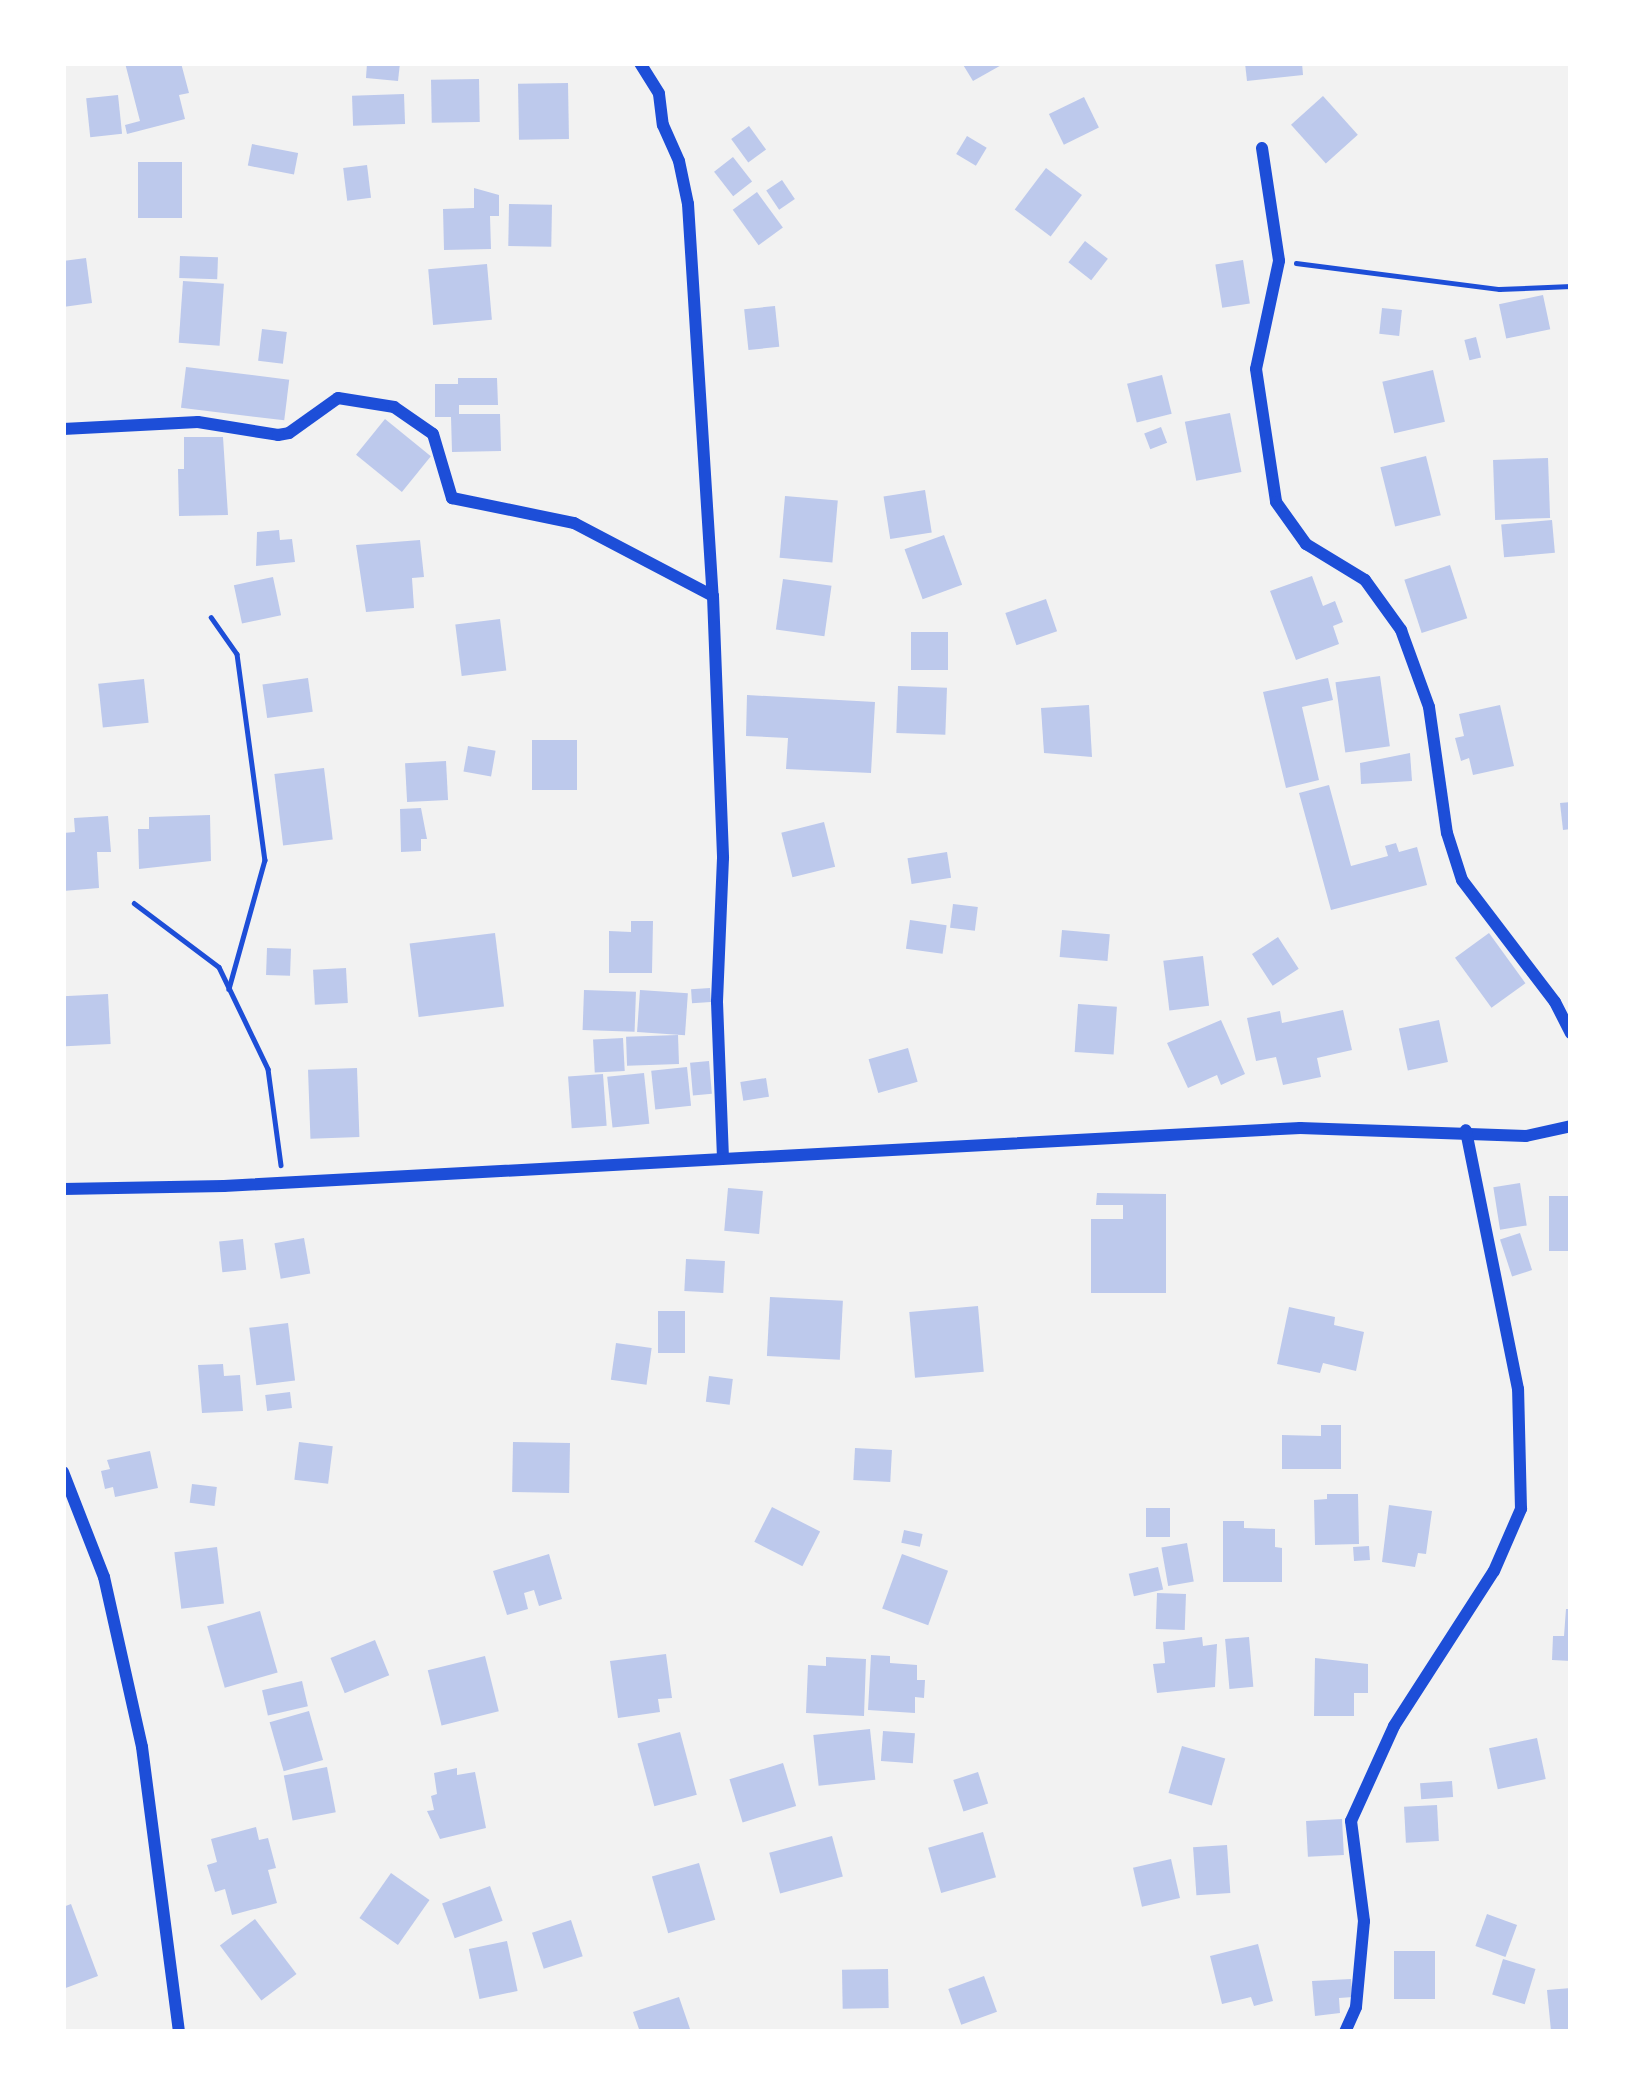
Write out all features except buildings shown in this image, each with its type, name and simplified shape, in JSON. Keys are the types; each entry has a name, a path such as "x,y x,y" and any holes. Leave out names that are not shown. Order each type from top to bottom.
{"street":[{"path":"640,63 659,94 663,124 688,204 713,596 723,859 717,1002 723,1158"},
{"path":"1262,148 1279,261 1256,368 1276,502 1306,544 1364,580 1401,630 1429,706 1447,833 1462,880 1555,1002 1571,1033"},
{"path":"63,429 199,422 278,434 289,433 338,398 394,407 433,434 452,497 574,523 713,596"},
{"path":"63,1189 284,1183 1300,1128 1466,1130 1526,1136 1571,1126"},
{"path":"1345,2032 1356,2006 1364,1921 1351,1821 1394,1726 1494,1571 1521,1509 1518,1389 1466,1130"},
{"path":"63,1472 104,1577 142,1747 179,2032"}],"path":[{"path":"1279,261 1499,289 1571,286"},
{"path":"211,617 237,654 265,860 230,989"},
{"path":"134,903 218,967 230,989 268,1070 284,1183"}]}
